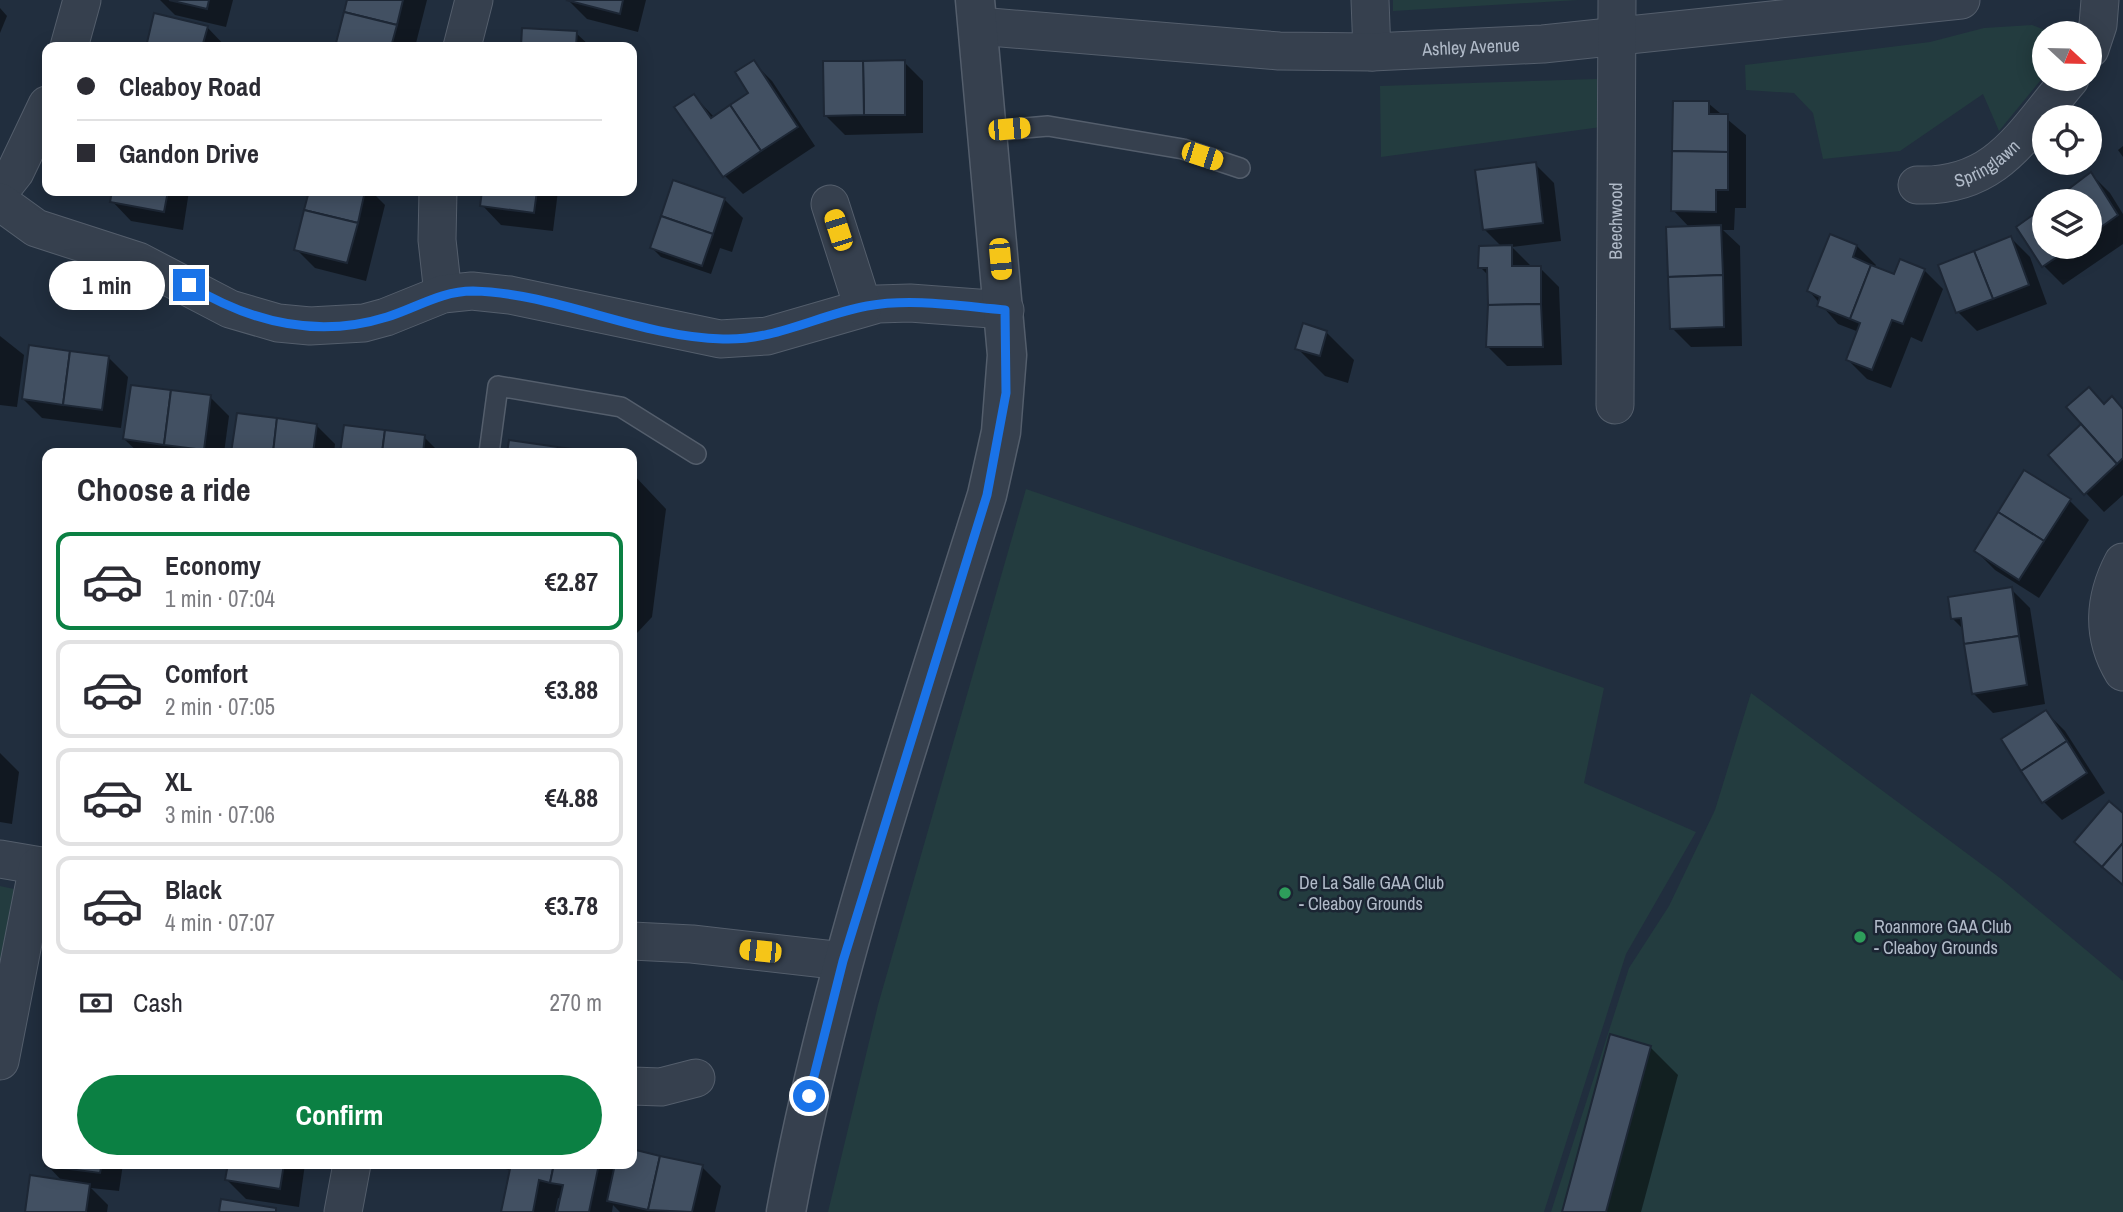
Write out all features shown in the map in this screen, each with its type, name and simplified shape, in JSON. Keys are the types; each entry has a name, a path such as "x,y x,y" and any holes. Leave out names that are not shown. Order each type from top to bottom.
{"street":[{"path":"70,42 82,0"},
{"path":"463,42 474,0"},
{"path":"1370,0 1372,52"},
{"name":"Beechwood","path":"1615,405 1617,0"},
{"name":"Ashley Avenue","path":"977,13 1267,50 1372,52 1517,46 1961,0"},
{"path":"2098,21 2100,0"},
{"path":"786,1212 809,1096 843,961 987,495 1006,393 1005,310 977,13"},
{"name":"Springlawn","path":"1917,185 1958,183 1984,172 2011,148 2060,91"},
{"path":"0,191 15,172 42,115"},
{"path":"438,196 437,240 443,294"},
{"path":"0,202 36,228 138,261 230,309 278,323 310,326 364,323 443,294 472,291 510,295 720,339 767,336 863,307 910,303 1005,310"},
{"path":"830,204 863,307"},
{"path":"2123,562 2113,580 2107,616 2112,650 2123,672"},
{"path":"0,859 42,867"},
{"path":"0,1061 42,872"},
{"path":"637,941 692,944 843,961"},
{"path":"637,1086 661,1087 696,1078"},
{"path":"343,1212 351,1169"}],"lane":[{"path":"989,131 1048,126 1183,149 1240,168"},
{"path":"490,448 498,386 621,407 696,454"}],"green space":[{"path":"1393,0 1578,0 1393,11"},
{"path":"2032,25 2032,91 1999,131 1983,94 1900,151 1823,159 1813,113 1794,93 1746,90 1745,65 1930,42 1984,28"},
{"path":"1597,79 1601,127 1381,157 1380,86"},
{"name":"De La Salle GAA Club - Cleaboy Grounds","path":"1026,489 1604,688 1584,783 1696,832 1626,954 1544,1212 828,1212 878,1005"},
{"name":"Roanmore GAA Club - Cleaboy Grounds","path":"1751,693 2000,878 2123,981 2123,1212 1551,1212 1629,968 1669,906 1715,810"},
{"path":"0,886 14,889 0,963"}],"building":[{"path":"169,0 209,0 207,9"},
{"path":"347,0 403,0 397,25 344,12"},
{"path":"566,0 623,0 620,14"},
{"path":"344,12 397,25 392,42 336,42"},
{"path":"154,13 208,26 203,42 147,42"},
{"path":"522,28 577,31 576,42 521,42"},
{"path":"754,60 798,127 761,151 730,105 748,93 735,72"},
{"path":"905,60 905,115 864,115 863,61"},
{"path":"823,61 863,61 864,115 824,116"},
{"path":"694,94 711,118 730,105 761,151 723,177 674,107"},
{"path":"1673,101 1709,101 1709,114 1728,114 1728,152 1672,151"},
{"path":"1672,151 1728,152 1728,190 1716,190 1716,212 1671,211"},
{"path":"1536,162 1543,223 1483,230 1475,170"},
{"path":"2087,175 2093,175 2102,189 2069,189"},
{"path":"673,180 725,198 713,234 661,216"},
{"path":"2102,190 2118,215 2102,226"},
{"path":"111,196 167,196 164,212 110,202"},
{"path":"308,196 364,196 358,223 304,210"},
{"path":"481,196 536,196 534,213 480,206"},
{"path":"304,210 358,223 347,263 294,250"},
{"path":"661,216 713,234 702,266 650,248"},
{"path":"2032,216 2032,252 2016,227"},
{"path":"1721,225 1723,275 1668,277 1666,227"},
{"path":"1830,234 1857,245 1853,257 1871,265 1850,319 1817,306 1820,297 1807,291"},
{"path":"2011,236 2029,285 1993,299 1974,251"},
{"path":"1512,245 1512,266 1541,266 1541,304 1488,305 1487,268 1478,268 1479,246"},
{"path":"1974,251 1993,299 1956,313 1938,265"},
{"path":"1900,259 1925,269 1903,324 1892,320 1872,370 1846,360 1860,323 1850,319 1871,265 1894,274"},
{"path":"2037,259 2054,259 2042,267"},
{"path":"1723,275 1724,327 1670,329 1668,277"},
{"path":"1541,304 1543,347 1486,347 1488,305"},
{"path":"1303,323 1327,331 1320,356 1295,349"},
{"path":"29,345 70,351 63,405 22,399"},
{"path":"70,351 109,356 102,410 63,405"},
{"path":"131,385 171,390 164,445 123,439"},
{"path":"2089,387 2104,404 2112,396 2123,409 2123,458 2117,464 2066,407"},
{"path":"171,390 211,395 204,448 164,445"},
{"path":"237,413 277,418 274,448 232,448"},
{"path":"277,418 317,424 314,448 274,448"},
{"path":"2081,424 2117,464 2084,495 2048,455"},
{"path":"344,425 385,430 383,448 341,448"},
{"path":"385,430 425,435 424,448 383,448"},
{"path":"509,440 564,448 508,448"},
{"path":"2024,470 2071,499 2044,541 1998,512"},
{"path":"1998,512 2044,541 2019,580 1974,551"},
{"path":"2012,587 2019,636 1964,644 1961,618 1951,619 1948,597"},
{"path":"2019,636 2027,685 1972,694 1964,644"},
{"path":"2046,710 2067,741 2021,771 2001,739"},
{"path":"2067,741 2087,773 2042,803 2021,771"},
{"path":"2109,801 2123,813 2123,843 2102,867 2074,842"},
{"path":"2123,843 2123,885 2102,867"},
{"path":"1610,1034 1651,1046 1606,1212 1562,1212"},
{"path":"637,1150 660,1156 648,1210 607,1201 614,1169 637,1169"},
{"path":"660,1156 703,1165 692,1212 648,1210"},
{"path":"69,1169 101,1169 100,1173"},
{"path":"227,1169 283,1169 280,1189 225,1180"},
{"path":"510,1169 553,1169 550,1183 539,1180 533,1212 501,1212"},
{"path":"553,1169 598,1169 589,1212 557,1212 563,1185 550,1183"},
{"path":"30,1175 90,1184 86,1212 25,1212"},
{"path":"221,1199 276,1208 276,1212 219,1212"}],"place":[{"name":"De La Salle GAA Club - Cleaboy Grounds","path":"1285,893"},
{"name":"Roanmore GAA Club - Cleaboy Grounds","path":"1860,937"}],"route":[{"path":"189,285 230,309 278,323 310,326 364,323 443,294 472,291 510,295 720,339 767,336 863,307 893,303 1005,310 1006,393 995,463 843,961 809,1096"}]}
